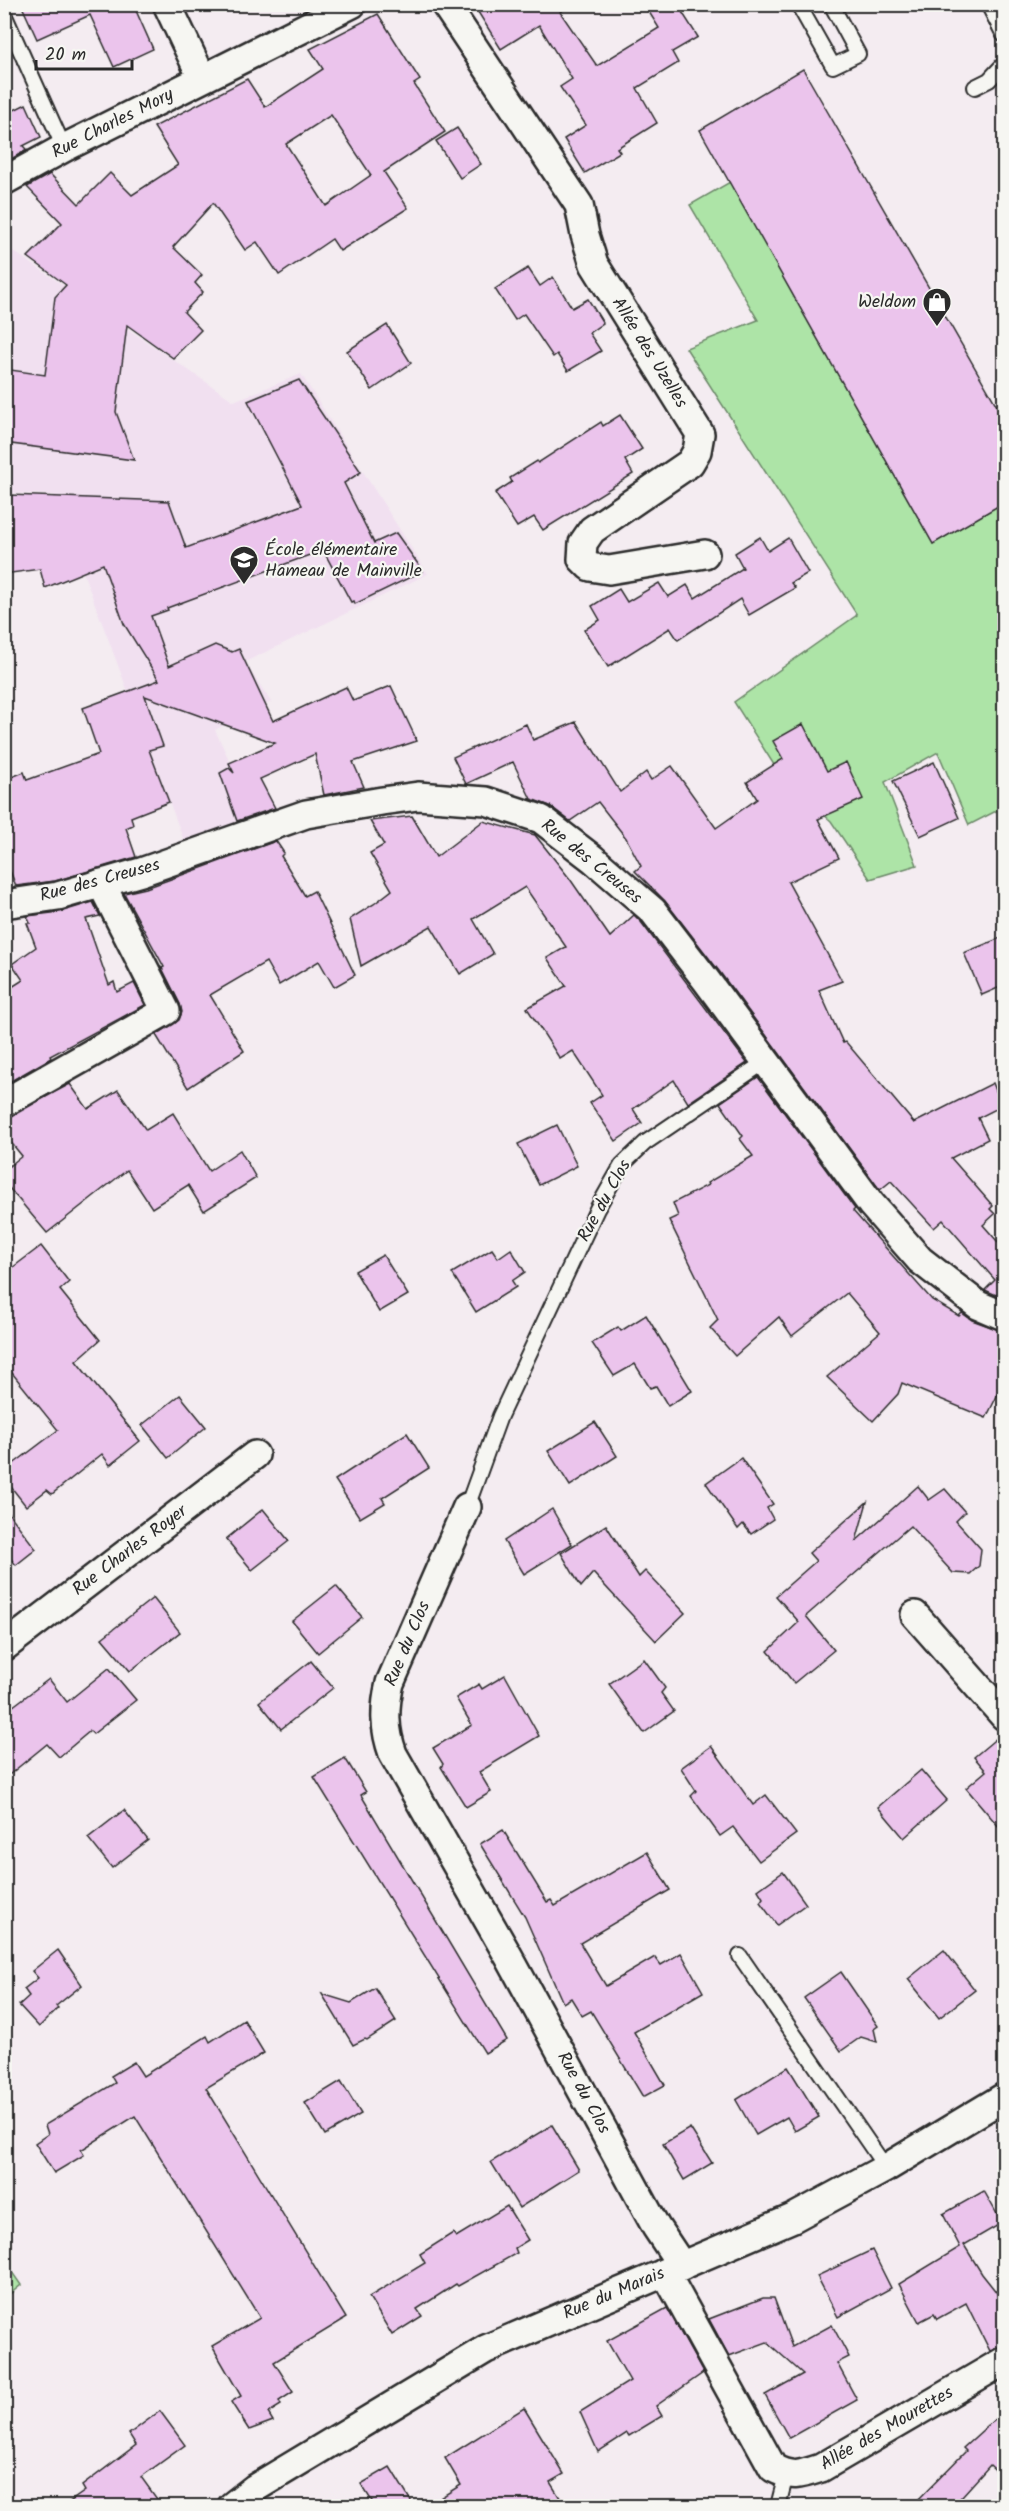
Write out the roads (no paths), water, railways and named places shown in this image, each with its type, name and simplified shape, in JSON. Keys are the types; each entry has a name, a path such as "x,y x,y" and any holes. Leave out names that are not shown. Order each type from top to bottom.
{"street":[{"path":"167,4 202,78"},
{"name":"Rue Charles Mory","path":"4,181 64,148 352,4"},
{"name":"Allée des Uzelles","path":"445,4 579,205 594,264 700,434 697,451 690,463 592,530 583,543 582,559 590,567 609,570 705,554"},
{"name":"Rue des Creuses","path":"4,904 58,896 101,884 306,814 418,796 486,801 541,819 594,859 653,911 871,1204 920,1260 978,1305 1005,1316"},
{"path":"4,1103 166,1011 101,884"},
{"name":"Rue Charles Royer","path":"4,1647 255,1455"},
{"name":"Rue du Clos","path":"467,1508 390,1683 385,1704 387,1737 393,1754 509,1957 656,2227 673,2269"},
{"path":"915,1615 1005,1716"},
{"name":"Rue du Marais","path":"232,2506 255,2488 486,2349 793,2218 886,2168 1005,2097"},
{"path":"673,2269 773,2468 786,2475"},
{"name":"Allée des Mourettes","path":"786,2475 801,2475 821,2468 1005,2361"}],"lane":[{"path":"798,4 833,66 858,54 831,4"},
{"path":"988,4 1005,35"},
{"path":"4,14 64,148"},
{"path":"975,87 989,80 1005,64"},
{"name":"Rue du Clos","path":"467,1508 500,1416 597,1209 622,1165 645,1143 766,1061"},
{"path":"740,1956 886,2168"},
{"path":"778,2506 786,2475"}],"place":[{"name":"Weldom","path":"937,328"},
{"name":"École élémentaire Hameau de Mainville","path":"244,586"}]}
